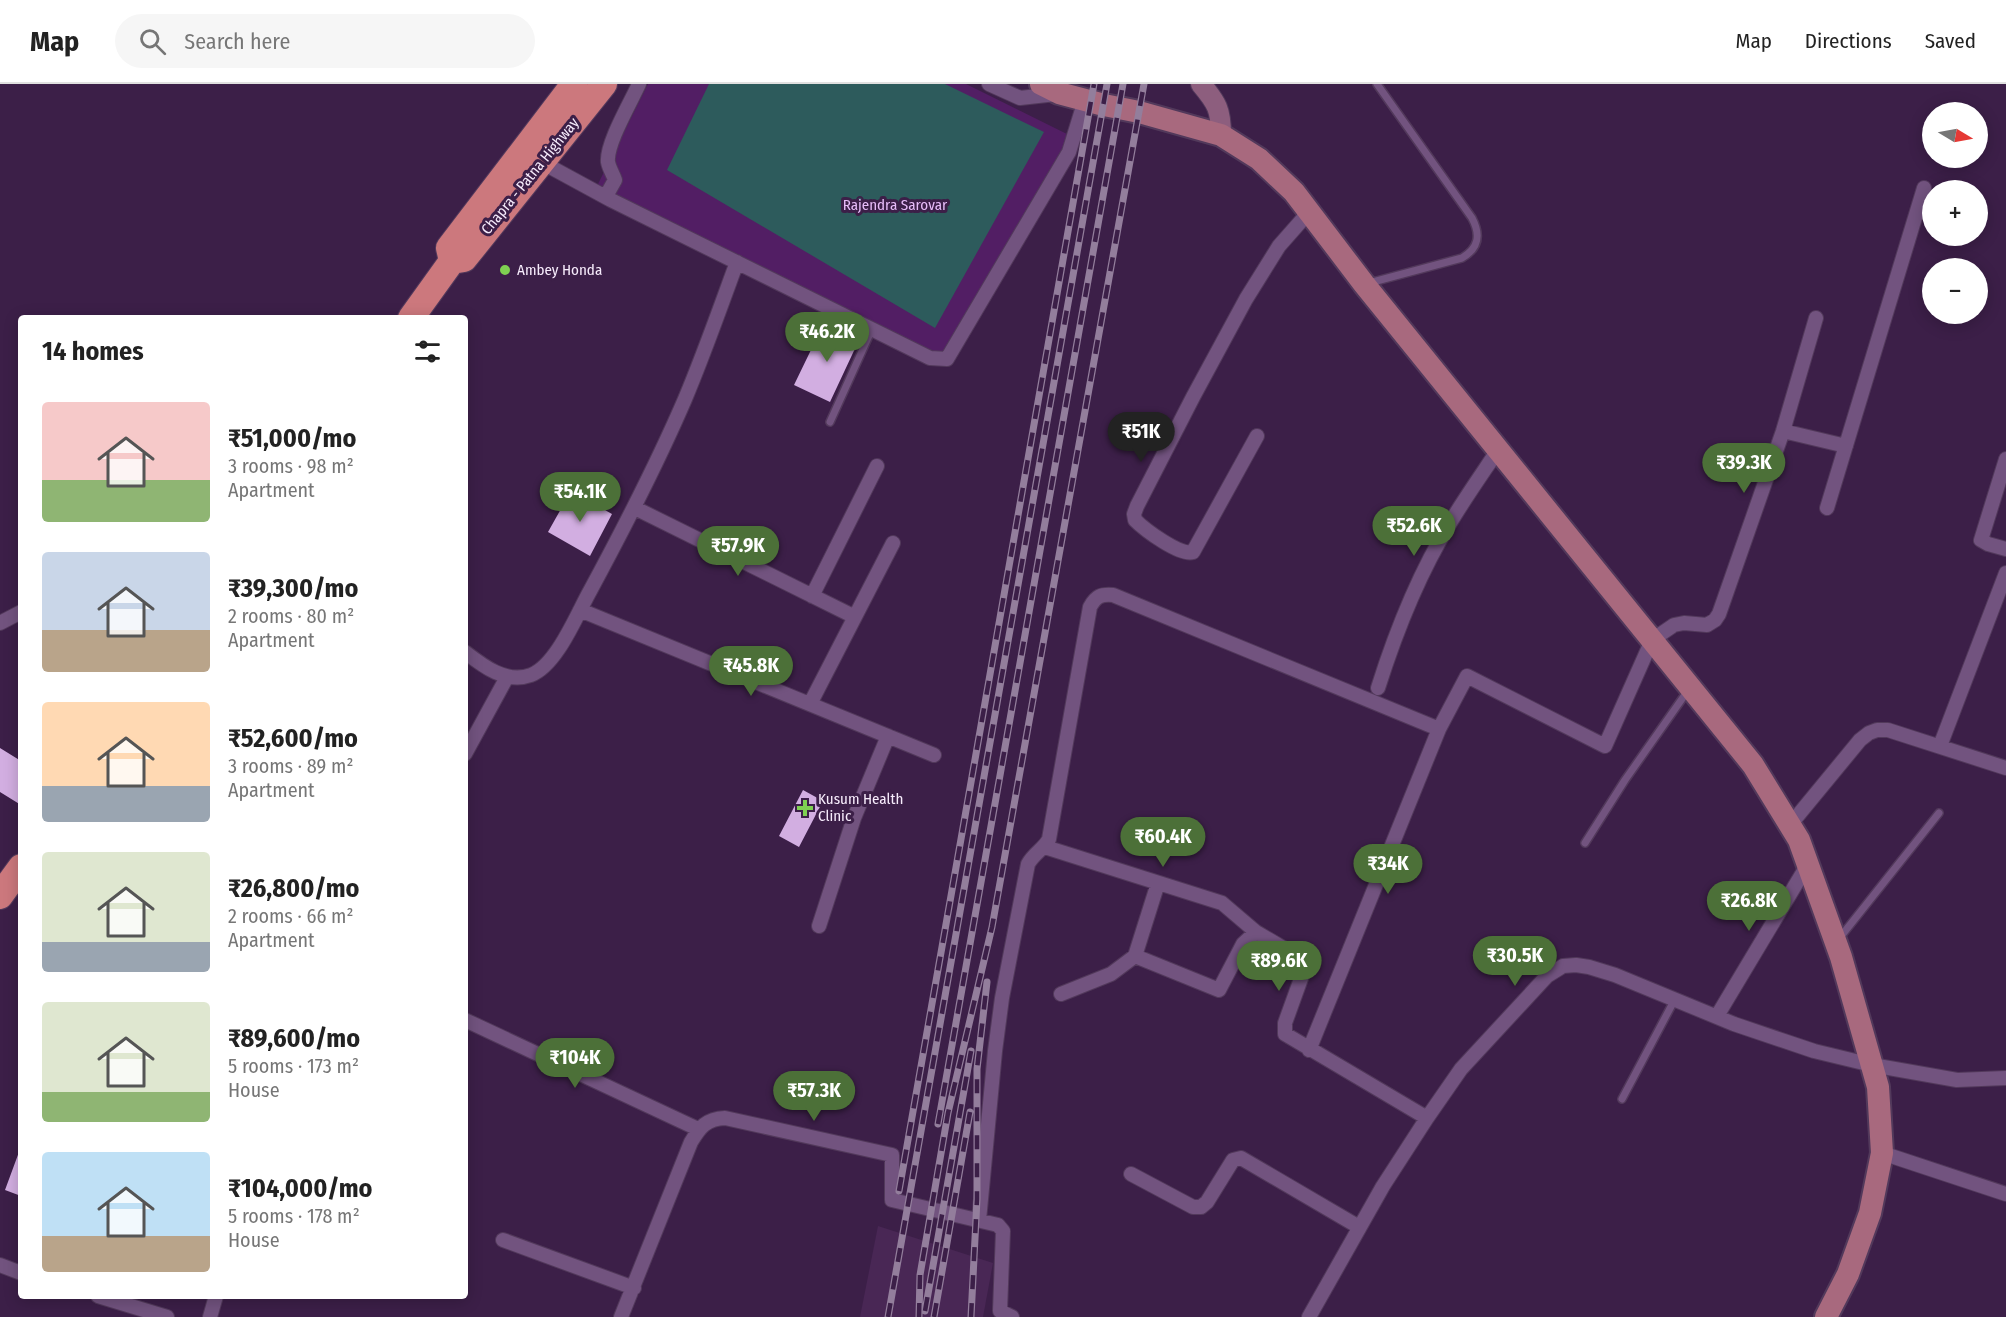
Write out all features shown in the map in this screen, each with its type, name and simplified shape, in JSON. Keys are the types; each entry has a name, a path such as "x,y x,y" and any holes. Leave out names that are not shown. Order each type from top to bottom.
{"highway":[{"name":"Chapra - Patna Highway","path":"452,261 449,248 574,84"},
{"name":"Chapra - Patna Highway","path":"413,315 452,261 464,259 604,84"}],"main road":[{"path":"1050,89 1221,135 1259,159 1294,192 1364,284 1753,765 1799,840 1836,944 1878,1087 1882,1153 1870,1213 1848,1274 1826,1317"}],"street":[{"path":"606,196 615,180 608,159 611,144 639,84"},
{"path":"989,84 1020,98 1050,89"},
{"path":"1201,84 1215,100 1221,115 1221,135"},
{"path":"543,163 930,358 947,359 1069,152 1085,100"},
{"path":"1827,508 1922,195"},
{"path":"1257,436 1193,552 1178,550 1135,520 1134,514 1137,506 1192,397 1246,299 1279,246 1309,212"},
{"path":"468,654 486,668 507,677 518,678 532,675 549,662 635,508 686,398 737,262"},
{"path":"1309,1050 1439,729 1467,676 1605,746 1652,640 1674,625 1684,623 1707,625 1715,620 1783,431 1816,318"},
{"path":"1783,431 1846,446"},
{"path":"1378,688 1403,614 1423,573 1449,524 1498,450"},
{"path":"2006,459 1982,540 2006,549"},
{"path":"812,596 877,466"},
{"path":"635,508 855,617"},
{"path":"810,704 893,543"},
{"path":"1940,746 2006,573"},
{"path":"979,1220 989,1098 1002,998 1029,864 1033,855 1045,847 1049,839 1090,607 1095,599 1103,594 1113,594 1439,729"},
{"path":"580,610 934,755"},
{"path":"0,623 18,614"},
{"path":"468,748 507,677"},
{"path":"1790,825 1860,740 1877,730 1888,730 2006,768"},
{"path":"819,926 854,818 888,736"},
{"path":"1045,847 1222,903 1256,933 1307,962 1285,1023 1284,1031 1287,1036 1427,1118"},
{"path":"1717,1016 1808,864"},
{"path":"1061,994 1111,974 1135,956 1158,883"},
{"path":"1135,956 1219,990 1243,944 1256,933"},
{"path":"1309,1317 1383,1186 1461,1069 1546,976 1563,966 1576,965 1598,970 1814,1051 1872,1065 1957,1080 2006,1078"},
{"path":"468,1021 698,1129"},
{"path":"621,1317 691,1142 698,1129 706,1122 715,1118 725,1118 892,1155 892,1200 998,1225 1003,1231 1000,1311 1012,1317"},
{"path":"1882,1153 2006,1194"},
{"path":"1131,1174 1193,1207 1198,1207 1207,1202 1233,1160 1241,1158 1359,1227"},
{"path":"503,1240 634,1288"},
{"path":"0,1265 18,1272"},
{"path":"108,1299 167,1317"},
{"path":"210,1317 215,1299"}],"lane":[{"path":"1364,284 1462,258 1475,248 1479,235 1472,218 1377,84"},
{"path":"830,422 872,329"},
{"path":"1586,843 1625,780 1690,687"},
{"path":"1836,944 1939,813"},
{"path":"1622,1099 1675,999"}],"shaded area":[{"name":"Rajendra Sarovar","path":"709,84 945,84 1044,132 935,328 667,170"},
{"path":"878,1226 993,1263 983,1317 860,1317"}],"green space":[{"name":"Rajendra Sarovar","path":"648,84 966,84 1073,137 943,366 595,190"}],"building":[{"path":"824,323 859,340 830,402 794,385"},
{"path":"571,491 612,514 590,556 548,532"},
{"path":"0,748 18,759 18,803 0,792"},
{"path":"803,790 823,801 799,847 779,836"},
{"path":"18,1155 18,1195 5,1190"}],"railway":[{"path":"899,1191 1094,84"},
{"path":"888,1317 1107,84"},
{"path":"938,1124 1123,84"},
{"path":"919,1317 920,1275 948,1113 992,927 1144,84"},
{"path":"971,1317 977,1199 977,1069 987,982"},
{"path":"925,1311 971,1051"},
{"path":"934,1317 970,1112"}],"place":[{"name":"Ambey Honda","path":"505,270"},
{"name":"Kusum Health Clinic","path":"805,808"}]}
